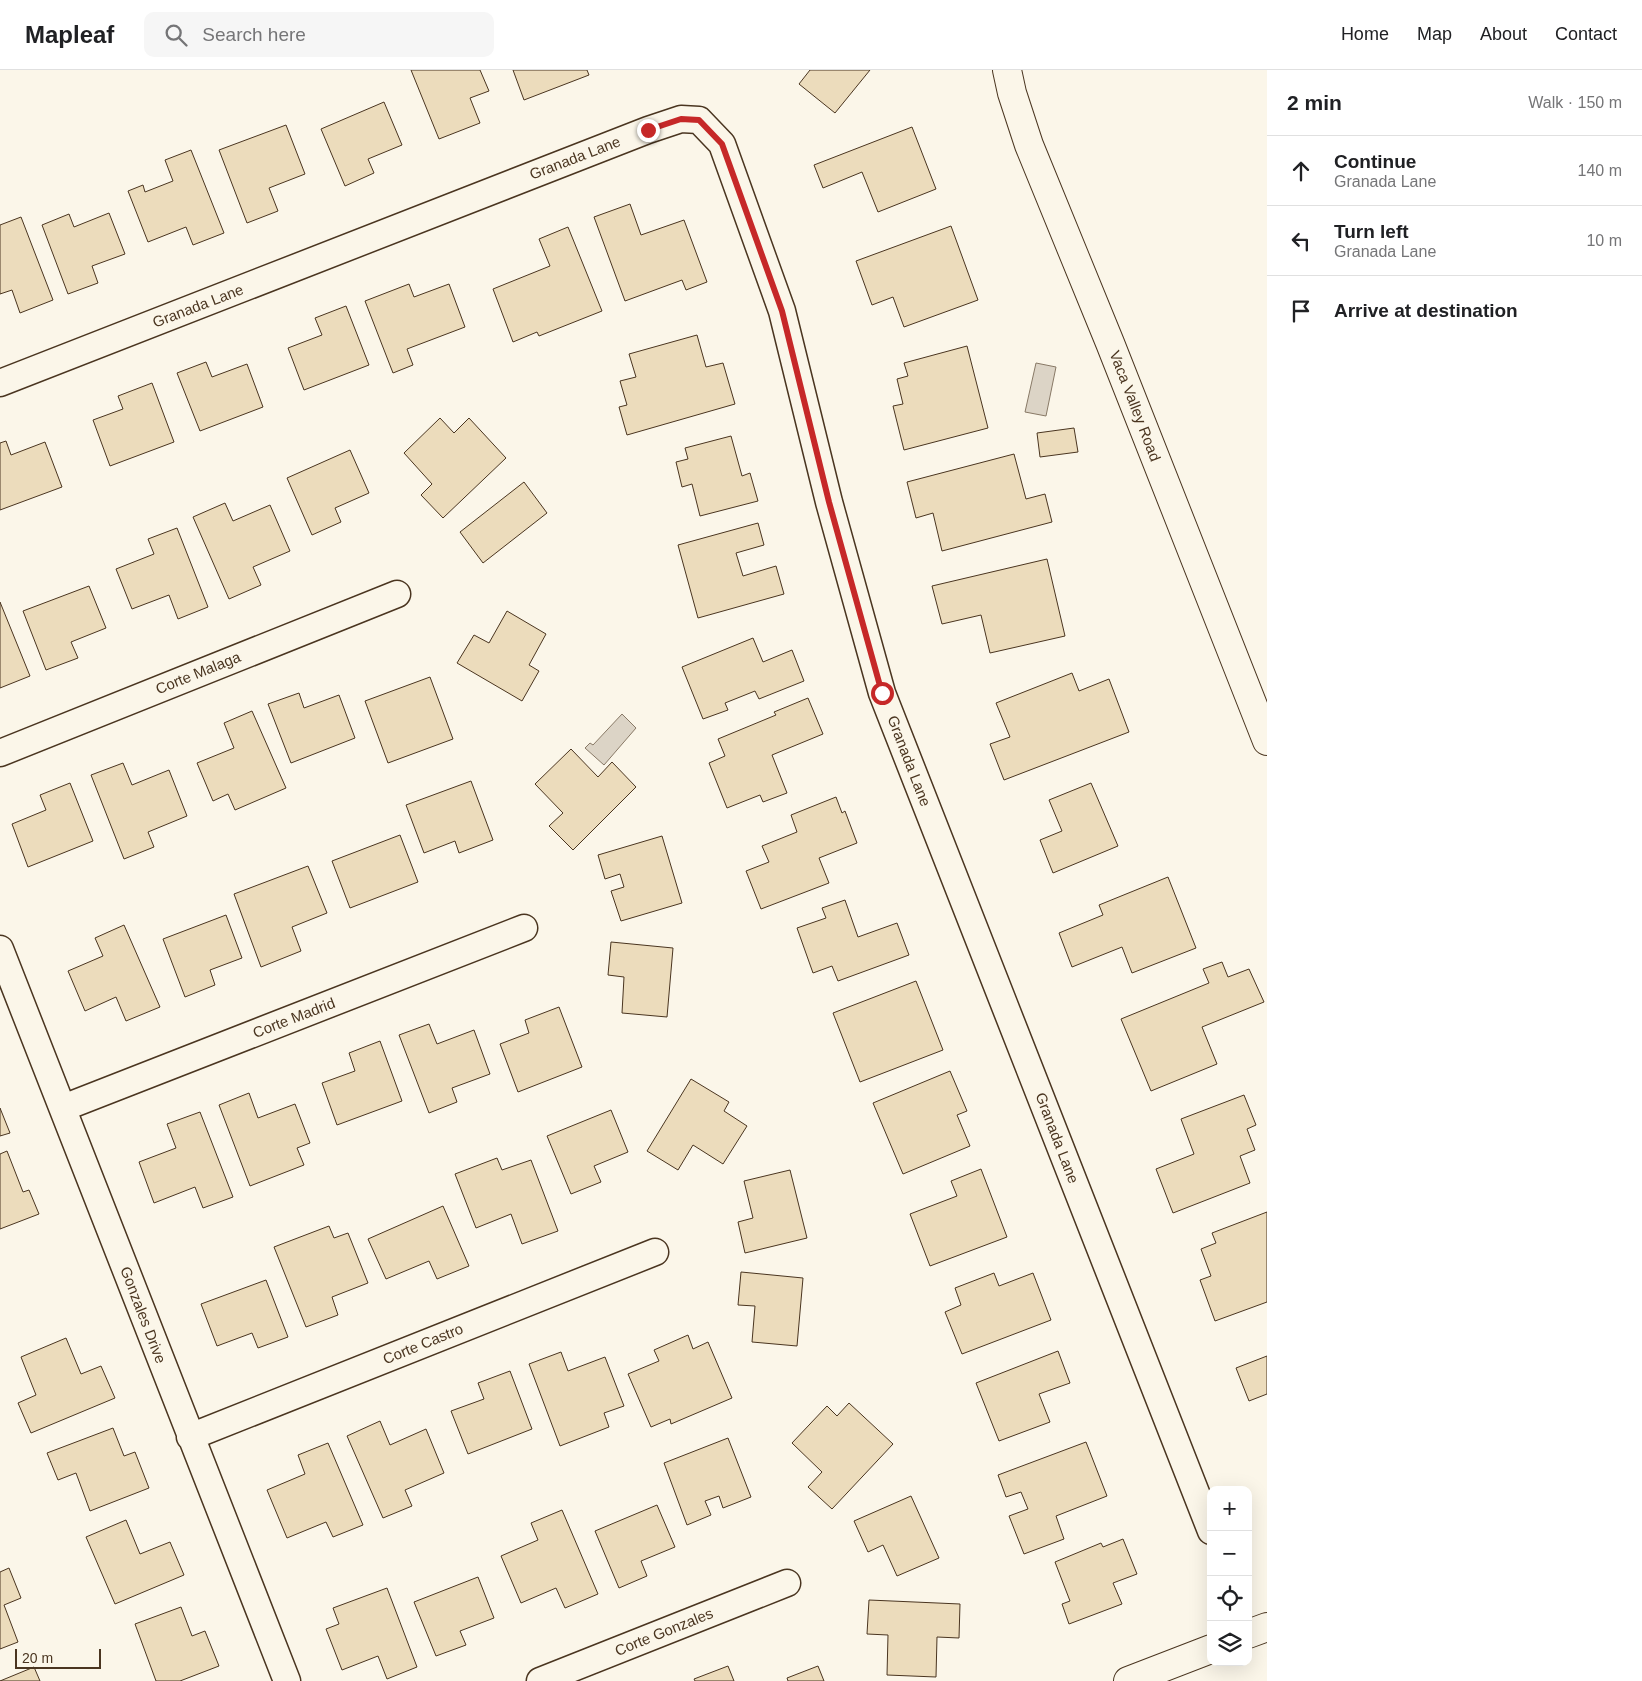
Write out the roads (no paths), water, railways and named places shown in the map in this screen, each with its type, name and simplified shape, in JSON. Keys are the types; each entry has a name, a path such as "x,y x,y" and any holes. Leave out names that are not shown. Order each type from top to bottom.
{"street":[{"name":"Vaca Valley Road","path":"1007,70 1029,145 1110,343 1267,741"},
{"name":"Granada Lane","path":"0,383 648,130 681,119 699,120 722,144 782,311 829,502 882,693 1207,1521"},
{"name":"Corte Malaga","path":"0,753 397,594"},
{"name":"Corte Madrid","path":"63,1108 524,928"},
{"name":"Gonzales Drive","path":"0,949 287,1681"},
{"name":"Corte Castro","path":"190,1437 655,1252"},
{"name":"Corte Gonzales","path":"540,1681 788,1583"},
{"path":"1128,1681 1207,1651"}]}
